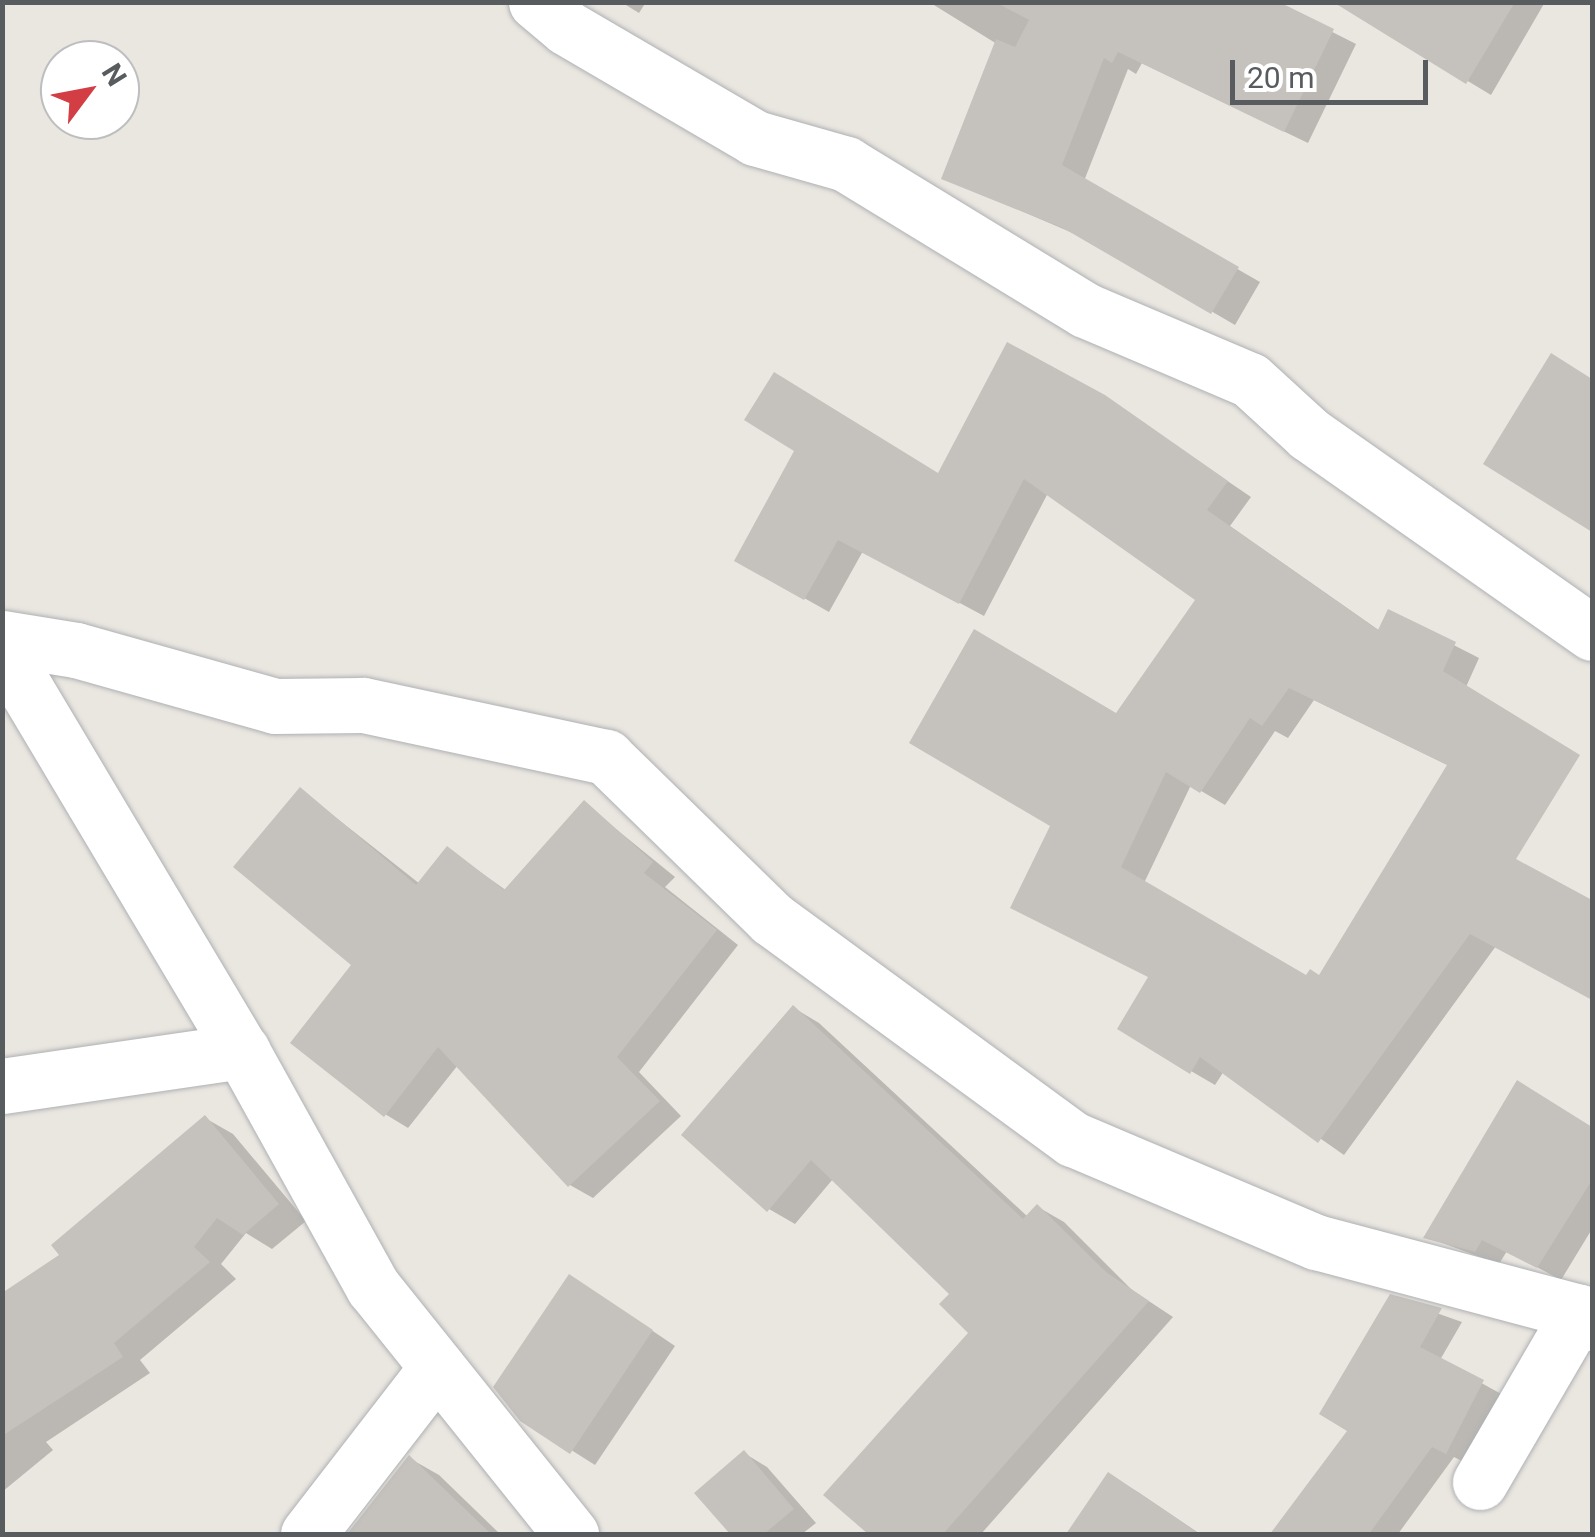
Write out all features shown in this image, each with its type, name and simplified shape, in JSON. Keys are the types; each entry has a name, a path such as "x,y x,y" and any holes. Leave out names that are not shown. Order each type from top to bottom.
{"street":[{"path":"536,2 568,28 755,138 846,164 1085,310 1250,380 1310,434 1592,633"},
{"path":"2,638 76,650 274,706 363,705 606,758 772,919 1073,1139 1316,1242 1586,1317 1480,1482"},
{"path":"2,650 242,1051 373,1287 570,1534"},
{"path":"2,1086 242,1051"},
{"path":"308,1534 437,1366"}],"building":[{"path":"995,2 1279,2 1334,29 1284,132 1118,52 1112,63 1104,58 1062,165 1239,267 1211,314 1063,228 941,179 996,39 1015,47 1029,20"},
{"path":"1333,2 1515,2 1466,84"},
{"path":"1007,342 1105,395 1228,481 1207,510 1378,630 1388,609 1456,642 1443,671 1580,755 1516,859 1592,900 1592,1000 1470,934 1318,1143 1200,1057 1190,1074 1117,1029 1148,977 1010,908 1050,826 909,743 974,629 1116,713 1195,600 1024,479 959,604 838,540 804,600 734,561 794,451 744,420 774,372 938,473","holes":["1289,688 1447,765 1319,975 1310,969 1306,975 1121,867 1166,772 1200,793 1250,718 1262,726"]},
{"path":"1551,353 1592,379 1592,532 1483,464"},
{"path":"300,787 416,885 447,846 504,890 584,800 653,862 644,873 717,930 617,1057 660,1101 568,1187 438,1047 384,1117 290,1043 351,965 233,867"},
{"path":"793,1005 1023,1219 1037,1204 1106,1272 1149,1301 943,1534 868,1534 823,1495 968,1333 939,1304 949,1294 811,1160 767,1212 681,1135"},
{"path":"1517,1080 1592,1127 1592,1180 1537,1268 1482,1240 1475,1252 1423,1238"},
{"path":"205,1115 279,1204 243,1235 217,1218 194,1247 210,1262 114,1343 123,1357 2,1436 2,1293 59,1255 51,1245"},
{"path":"569,1274 653,1330 570,1454 520,1421 493,1387"},
{"path":"1390,1294 1442,1308 1420,1347 1484,1380 1446,1454 1432,1447 1369,1534 1270,1534 1347,1431 1319,1414"},
{"path":"744,1450 794,1509 764,1534 730,1534 694,1493"},
{"path":"409,1455 491,1534 347,1534"},
{"path":"1108,1472 1200,1534 1066,1534"}]}
